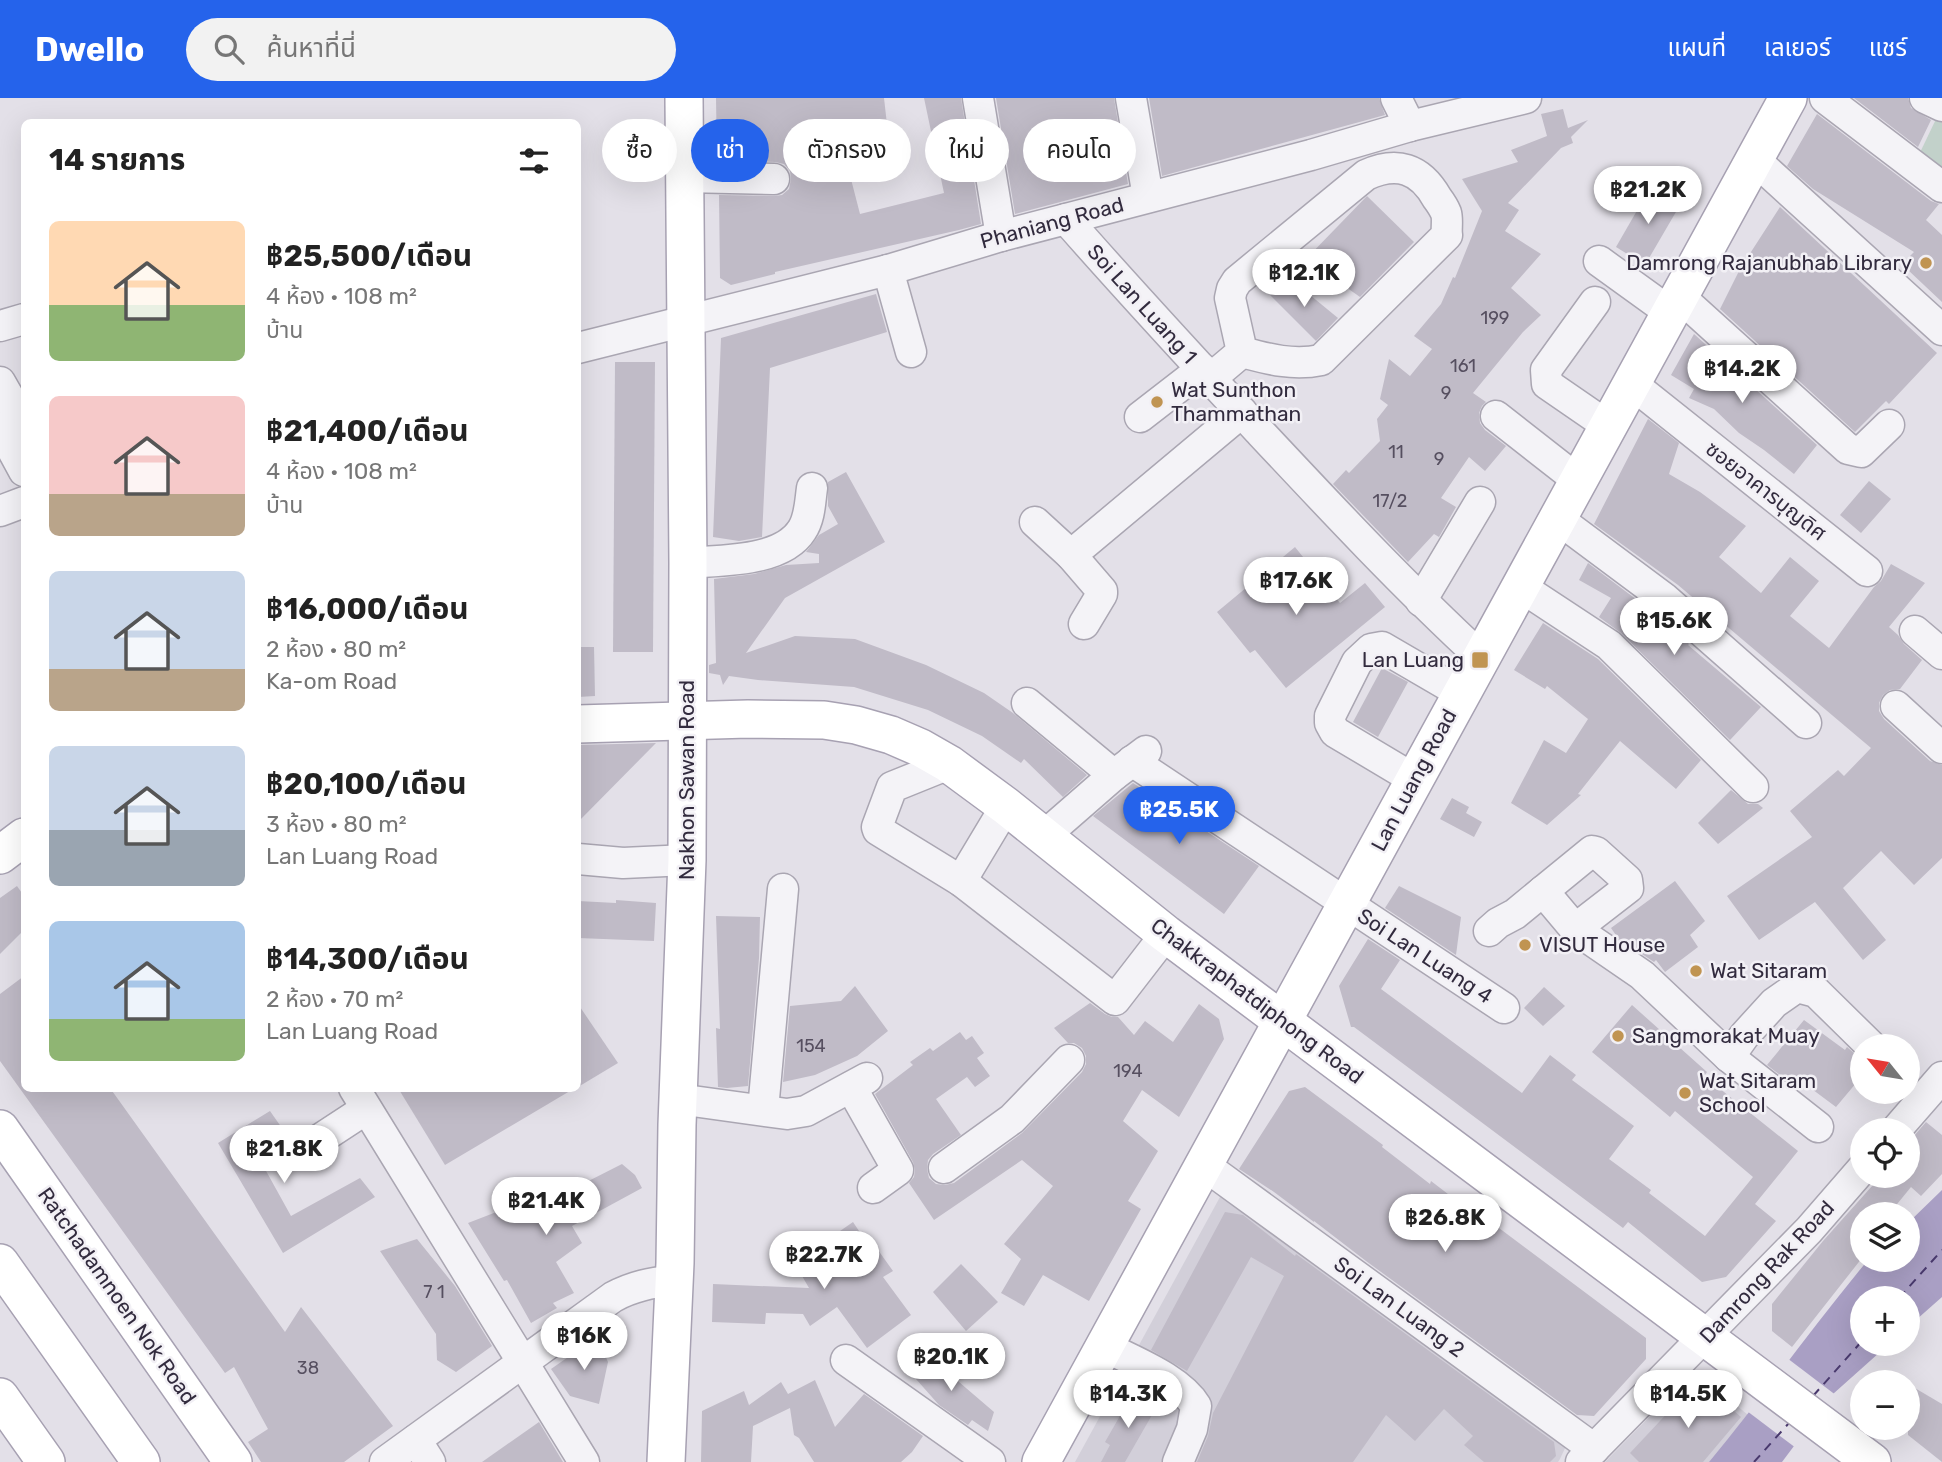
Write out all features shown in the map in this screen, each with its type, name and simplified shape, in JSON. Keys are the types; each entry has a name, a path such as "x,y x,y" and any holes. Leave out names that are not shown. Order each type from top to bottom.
{"main road":[{"name":"Nakhon Sawan Road","path":"666,1462 687,860 688,563 684,98"},
{"name":"Lan Luang Road","path":"1041,1462 1788,98"},
{"name":"Chakkraphatdiphong Road","path":"581,724 824,720 856,725 921,748 1006,806 1166,934 1872,1462"},
{"path":"0,855 21,839"},
{"name":"Ratchadamnoen Nok Road","path":"0,1129 233,1462"},
{"path":"0,1263 141,1462"},
{"path":"0,1397 46,1462"}],"street":[{"path":"978,98 1001,236"},
{"path":"1130,98 1148,197"},
{"path":"1396,98 1410,126"},
{"name":"Phaniang Road","path":"581,347 888,270 1001,236 1311,155 1410,126 1526,98"},
{"path":"1825,98 1942,187"},
{"path":"1924,98 1942,106"},
{"path":"1755,160 1942,330"},
{"path":"1140,417 1242,352 1277,362 1303,363 1321,360 1447,235 1446,213 1431,188 1418,174 1397,167 1366,175 1237,281 1230,298 1242,352"},
{"path":"684,177 774,178"},
{"name":"Soi Lan Luang 1","path":"1066,219 1206,374 1421,601 1482,658"},
{"path":"1599,261 1675,305 1848,449 1861,452 1889,425"},
{"path":"888,270 911,352"},
{"path":"1595,302 1546,370 1547,384 1608,426"},
{"path":"0,327 21,320"},
{"path":"18,432 0,381 21,373"},
{"name":"ซอยอาคารบุญดิศ","path":"1632,384 1867,571"},
{"path":"1071,555 1242,412"},
{"path":"1496,416 1578,481"},
{"path":"688,563 764,555 794,541 809,512 812,488"},
{"path":"1421,601 1479,502"},
{"path":"0,511 21,503"},
{"path":"1558,519 1664,598 1806,723"},
{"path":"1035,522 1071,555 1102,591 1084,624"},
{"path":"1521,587 1609,645 1753,787"},
{"path":"1915,631 1942,654"},
{"path":"1414,779 1335,732 1330,723 1330,716 1357,662 1371,649 1382,647 1461,694"},
{"name":"Soi Lan Luang 4","path":"1027,703 1131,762 1504,1008"},
{"path":"1896,706 1942,748"},
{"path":"1044,836 1131,762"},
{"path":"948,764 892,787 877,828 893,841 961,881 1115,1000 1166,934"},
{"path":"961,881 1006,806"},
{"path":"1489,931 1515,914 1592,851 1602,855 1627,880 1628,888 1575,929"},
{"path":"581,859 623,863 687,860"},
{"path":"763,1110 782,889"},
{"path":"1543,891 1575,929 1643,975 1729,1057 1818,1127"},
{"path":"1729,1057 1774,1003 1797,987 1816,992 1859,1034"},
{"path":"944,1168 1012,1119 1069,1060"},
{"path":"678,1099 787,1114 806,1111 859,1083 898,1170 873,1188"},
{"path":"1904,1118 1925,1086"},
{"path":"311,1145 360,1099 584,1462"},
{"name":"Soi Lan Luang 2","path":"1204,1165 1588,1455"},
{"name":"Damrong Rak Road","path":"1588,1455 1809,1230 1850,1184"},
{"path":"385,1462 423,1451 522,1363 613,1297 647,1283 674,1280"},
{"path":"1104,1346 1170,1381 1189,1396 1196,1406 1192,1429 1178,1462"},
{"path":"846,1360 989,1462"}],"shaded area":[{"path":"1937,117 1942,118 1942,190 1915,163"},
{"path":"1942,1190 1942,1297 1920,1316 1920,1286 1850,1286 1850,1356 1876,1356 1860,1370 1850,1370 1850,1379 1833,1394 1782,1462 1709,1462 1858,1272 1920,1272 1920,1211"},
{"path":"1226,1194 1566,1446 1558,1462 1075,1462 1220,1197"},
{"path":"1697,1378 1706,1380 1748,1415 1709,1462 1605,1462 1680,1386"}],"pier":[{"path":"1787,1358 1837,1396 1796,1448 1747,1411"}],"building":[{"path":"716,98 884,98 886,119 783,119 783,164 769,162 769,119 716,119"},
{"path":"924,98 961,98 964,119 928,119"},
{"path":"996,98 1114,98 1117,119 1023,119 1023,182 1128,184 1015,214 1009,177 1009,119 999,119"},
{"path":"1149,98 1379,98 1385,115 1162,176"},
{"path":"1854,98 1908,98 1911,108 1931,120 1918,147"},
{"path":"1563,109 1568,128 1588,120 1571,137 1573,143 1561,148 1508,203 1519,210 1505,231 1541,254 1511,288 1541,315 1523,332 1473,393 1486,402 1479,413 1480,423 1506,446 1485,471 1469,457 1441,498 1456,507 1439,537 1434,534 1408,562 1333,484 1346,470 1349,473 1380,441 1377,419 1388,405 1380,399 1389,359 1410,376 1432,349 1414,336 1441,304 1453,277 1455,278 1482,211 1462,179 1518,162 1511,150 1547,136 1541,114"},
{"path":"1817,114 1931,201 1939,204 1926,220 1942,235 1942,302 1907,269 1912,264 1909,261 1914,252 1813,189 1787,166"},
{"path":"790,182 852,182 860,214 944,193 942,182 974,182 981,224 775,272 731,285 720,278 719,195 774,196 782,195 789,189"},
{"path":"1650,188 1680,205 1645,265 1616,247"},
{"path":"1367,196 1414,242 1360,297 1306,259"},
{"path":"1780,207 1937,353 1889,404 1886,401 1855,432 1720,309 1740,269"},
{"path":"1288,277 1338,318 1316,341 1270,295"},
{"path":"876,294 887,332 770,368 762,537 739,541 713,537 721,338"},
{"path":"1694,334 1817,445 1794,474 1739,433 1714,409 1689,398 1694,389 1671,375"},
{"path":"615,362 655,362 653,652 613,652"},
{"path":"1648,419 1679,443 1669,474 1700,492 1746,526 1719,557 1761,593 1790,557 1819,581 1790,616 1829,648 1891,564 1925,583 1889,627 1922,660 1900,689 1890,690 1883,695 1879,711 1884,719 1930,761 1942,765 1942,858 1914,885 1881,851 1843,888 1886,940 1863,960 1815,902 1759,940 1727,896 1812,837 1790,811 1838,770 1844,776 1871,748 1678,585 1594,524"},
{"path":"846,472 885,542 785,598 746,653 795,636 855,639 926,665 984,693 1013,713 1087,775 1063,797 1024,759 1021,763 982,736 928,710 854,687 729,676 723,685 720,675 709,673 709,665 716,663 714,579 754,574 786,565 819,563 819,554 806,552 819,535 838,524 828,506 828,482"},
{"path":"1869,481 1891,499 1861,533 1840,515"},
{"path":"1295,547 1340,603 1365,583 1385,607 1286,688 1255,650 1250,653 1217,612"},
{"path":"1588,563 1653,612 1761,707 1730,740 1621,633 1599,617 1611,598 1579,580"},
{"path":"1543,623 1598,659 1701,760 1676,789 1620,741 1578,794 1581,795 1547,825 1511,803 1544,740 1566,753 1588,719 1547,686 1545,689 1514,670"},
{"path":"581,647 594,647 595,696 581,697"},
{"path":"1382,668 1408,682 1378,737 1353,722"},
{"path":"656,743 581,819 581,745"},
{"path":"1133,783 1259,866 1224,914 1093,816"},
{"path":"1731,790 1748,804 1758,804 1763,808 1718,844 1698,823"},
{"path":"1452,798 1469,807 1466,813 1482,822 1474,837 1440,819"},
{"path":"1675,881 1705,921 1690,935 1698,947 1665,972 1656,960 1654,962 1618,938 1611,928"},
{"path":"17,886 21,892 21,933 0,954 0,898"},
{"path":"1399,886 1461,917 1456,955 1385,908"},
{"path":"616,900 656,903 654,941 581,938 581,901 616,903"},
{"path":"716,916 760,917 748,1086 718,1087 716,1028 720,1029"},
{"path":"1368,939 1400,960 1381,989 1522,1093 1550,1055 1576,1075 1572,1080 1634,1126 1609,1159 1705,1236 1753,1177 1675,1111 1670,1117 1592,1052 1632,1005 1707,1072 1704,1076 1798,1151 1755,1204 1776,1221 1726,1277 1702,1282 1628,1222 1623,1228 1351,1027 1339,986"},
{"path":"21,978 21,1090 0,1061 0,994"},
{"path":"855,986 888,1031 857,1056 815,1075 783,1082 790,1006 841,1001"},
{"path":"1544,987 1565,1006 1543,1026 1524,1008"},
{"path":"1090,1003 1105,1014 1118,1017 1134,1035 1145,1021 1173,1042 1199,1004 1219,1019 1224,1039 1179,1117 1142,1090 1123,1121 1158,1151 1128,1201 1141,1209 1089,1301 1043,1275 1024,1306 1001,1293 1021,1259 1004,1244 1053,1186 1022,1160 934,1220 909,1183 914,1177 913,1162 875,1094 913,1065 910,1062 930,1048 933,1051 960,1032 966,1040 972,1036 984,1053 977,1058 990,1076 975,1087 967,1077 936,1099 961,1135 928,1160 929,1178 936,1184 954,1183 1022,1133 1082,1072 1086,1056 1082,1048 1068,1043 1054,1028"},
{"path":"581,1008 618,1063 581,1085"},
{"path":"1804,1020 1845,1050 1847,1047 1850,1050 1850,1090 1836,1107 1797,1078 1792,1084 1767,1065"},
{"path":"1305,1087 1430,1184 1431,1181 1461,1204 1463,1201 1646,1338 1646,1359 1594,1416 1577,1415 1239,1169 1289,1091"},
{"path":"22,1092 113,1092 285,1332 301,1307 393,1426 344,1462 261,1462 248,1442 268,1429 234,1367 225,1373"},
{"path":"400,1092 568,1092 445,1165"},
{"path":"270,1111 291,1141 260,1160 291,1216 360,1178 375,1197 283,1253 218,1143"},
{"path":"1926,1122 1942,1135 1942,1174 1921,1196 1912,1188 1920,1188 1920,1129"},
{"path":"622,1164 635,1175 642,1188 572,1226 582,1243 556,1262 574,1293 553,1303 557,1308 531,1323 507,1280 504,1281 468,1223 551,1191 555,1198"},
{"path":"1870,1188 1910,1188 1899,1202 1858,1202"},
{"path":"1850,1211 1851,1272 1792,1347 1772,1331 1772,1304"},
{"path":"1225,1212 1243,1215 1295,1256 1296,1254 1554,1442 1556,1456 1550,1462 1484,1462 1464,1445 1473,1436 1444,1409 1415,1441 1386,1415 1353,1462 1197,1462 1208,1436 1213,1413 1284,1276 1251,1257 1187,1371 1151,1350"},
{"path":"853,1222 869,1246 873,1243 893,1271 883,1277 911,1315 867,1348 837,1307 810,1326 803,1314 766,1313 765,1324 712,1322 713,1284 809,1288 798,1269 830,1238"},
{"path":"417,1239 455,1286 492,1346 456,1372 437,1360 436,1334 380,1251"},
{"path":"961,1264 998,1302 966,1331 933,1292"},
{"path":"597,1337 608,1362 599,1404 570,1396 551,1369"},
{"path":"924,1352 994,1412 988,1431 972,1420 968,1425 939,1405 908,1370"},
{"path":"815,1380 835,1427 864,1394 923,1436 901,1462 814,1462 799,1438 794,1435 790,1408 753,1426 751,1462 701,1462 702,1411 744,1391 749,1405 781,1382 788,1394"},
{"path":"1697,1388 1713,1393 1741,1417 1703,1462 1639,1462 1630,1453 1689,1390"},
{"path":"1920,1391 1942,1404 1942,1462 1914,1440 1920,1440"},
{"path":"1132,1395 1156,1408 1125,1462 1101,1462 1110,1445 1105,1442"},
{"path":"539,1422 563,1462 482,1462"}],"ferry route":[{"path":"1910,1286 1942,1250"},
{"path":"1813,1396 1850,1354"},
{"path":"1754,1462 1789,1423"}],"place":[{"name":"Damrong Rajanubhab Library","path":"1926,263"},
{"name":"Wat Sunthon Thammathan","path":"1157,402"},
{"name":"Lan Luang","path":"1480,660"},
{"name":"VISUT House","path":"1525,945"},
{"name":"Wat Sitaram","path":"1696,971"},
{"name":"Sangmorakat Muay","path":"1618,1036"},
{"name":"Wat Sitaram School","path":"1685,1093"}]}
